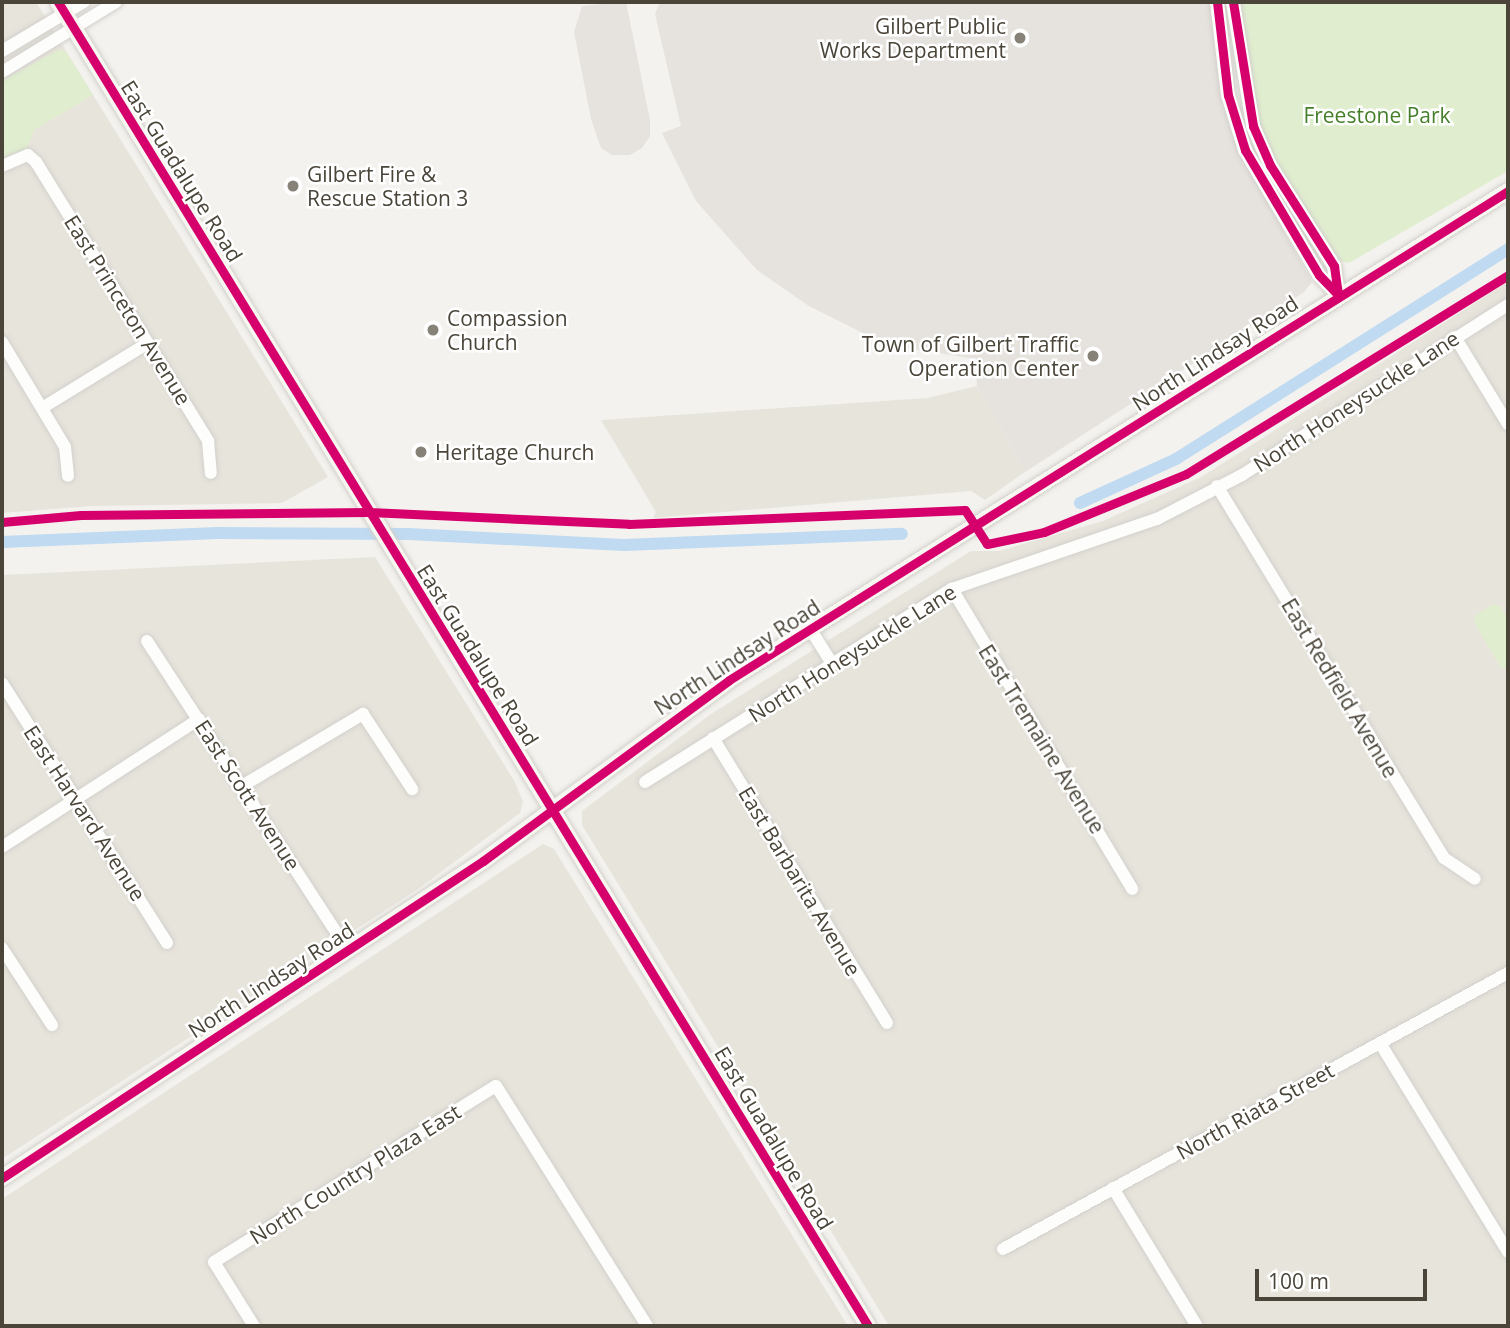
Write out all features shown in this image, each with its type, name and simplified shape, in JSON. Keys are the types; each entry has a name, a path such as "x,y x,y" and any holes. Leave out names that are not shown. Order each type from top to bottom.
{"main road":[{"name":"East Guadalupe Road","path":"65,14 868,1326"},
{"name":"North Lindsay Road","path":"2,1178 348,951 553,810 662,725 1338,295 1508,191"}],"street":[{"path":"2,51 84,2"},
{"path":"2,72 65,14 116,2"},
{"path":"1217,2 1228,95 1245,150 1320,275 1338,295"},
{"path":"1233,2 1253,126 1270,165 1334,266 1338,295"},
{"name":"East Princeton Avenue","path":"2,166 28,155 208,441 211,473"},
{"name":"North Honeysuckle Lane","path":"645,782 952,589 1120,535 1217,486 1508,305"},
{"path":"1455,337 1508,424"},
{"path":"2,342 65,447 68,476"},
{"path":"42,408 148,343"},
{"name":"East Redfield Avenue","path":"1217,486 1444,858 1475,879"},
{"name":"East Tremaine Avenue","path":"952,589 1132,889"},
{"path":"811,630 832,664"},
{"name":"East Scott Avenue","path":"147,641 348,951"},
{"name":"East Harvard Avenue","path":"2,683 167,943"},
{"path":"242,786 363,713 412,789"},
{"path":"2,847 199,719"},
{"name":"East Barbarita Avenue","path":"713,738 887,1023"},
{"path":"2,948 52,1025"},
{"name":"North Riata Street","path":"1003,1249 1508,973"},
{"path":"1380,1043 1508,1252"},
{"name":"North Country Plaza East","path":"254,1326 214,1262 496,1086 647,1326"},
{"path":"1113,1188 1197,1326"}],"shaded area":[{"path":"2,2 36,2 328,477 282,503 92,506 2,513"},
{"path":"626,2 650,120 650,136 642,148 630,155 612,155 601,148 591,119 574,32 582,6"},
{"path":"660,2 1211,2 1237,147 1312,282 1304,292 1025,472 977,386 975,359 903,347 865,334 809,306 757,270 696,201 662,133 681,126 655,14"},
{"path":"1508,282 1508,1326 889,1326 582,825 582,811 711,714 971,551 999,551 1103,521 1201,477"},
{"path":"977,386 1025,472 985,500 971,491 653,518 656,512 601,420 927,398"},
{"path":"375,557 515,782 523,802 520,813 418,889 2,1159 2,575"},
{"path":"543,844 554,849 848,1326 2,1326 2,1199"}],"green space":[{"name":"Freestone Park","path":"1240,2 1508,2 1508,171 1349,263 1340,261 1277,166 1262,134 1249,89"},
{"path":"60,49 67,53 93,95 34,130 27,149 2,157 2,81"},
{"path":"1493,604 1500,606 1508,619 1508,669 1501,668 1474,622 1475,616"}],"waterway":[{"path":"1080,503 1176,459 1508,249"},
{"path":"2,542 218,533 408,534 624,545 902,534"}],"cycle path":[{"path":"58,2 868,1326"},
{"path":"1217,2 1228,95 1245,150 1319,275 1338,295"},
{"path":"1233,2 1253,126 1270,165 1334,266 1338,295"},
{"path":"2,1178 483,861 729,680 1508,191"},
{"path":"2,522 81,515 369,512 629,524 965,510 987,544 1044,532 1186,474 1508,275"}],"place":[{"name":"Gilbert Public Works Department","path":"1020,38"},
{"name":"Gilbert Fire & Rescue Station 3","path":"293,186"},
{"name":"Compassion Church","path":"433,330"},
{"name":"Town of Gilbert Traffic Operation Center","path":"1093,356"},
{"name":"Heritage Church","path":"421,452"}]}
